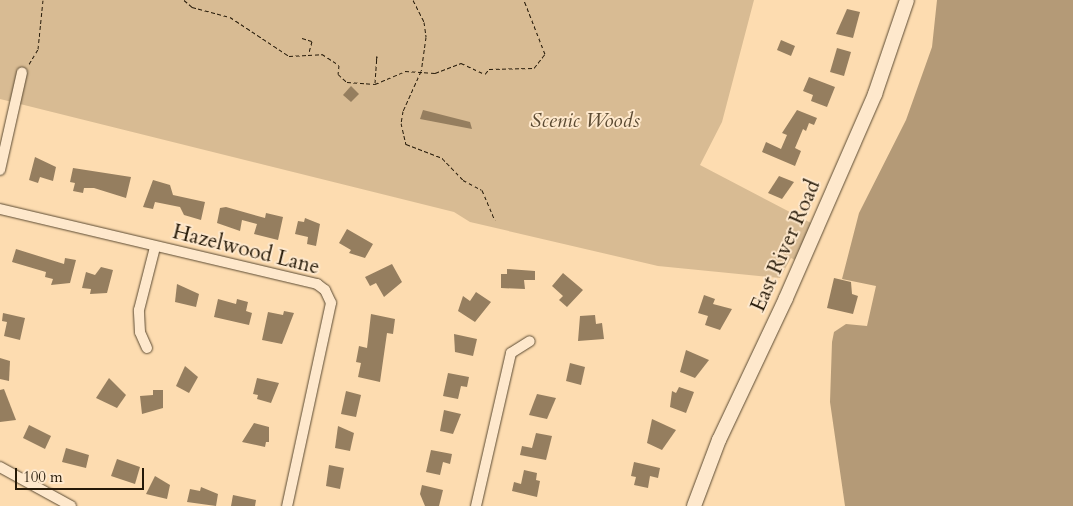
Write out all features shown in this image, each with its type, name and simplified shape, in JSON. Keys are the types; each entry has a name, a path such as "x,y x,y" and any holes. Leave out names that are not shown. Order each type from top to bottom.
{"main road":[{"name":"East River Road","path":"694,506 719,440 786,298 875,94 907,0"}],"street":[{"path":"0,170 22,72"},
{"name":"Hazelwood Lane","path":"0,209 317,284 325,290 331,303 287,506"},
{"path":"147,348 140,332 139,310 155,247"},
{"path":"476,506 511,353 530,341"},
{"path":"0,466 53,502 72,506"}],"path":[{"path":"22,72 38,49 43,0"},
{"path":"184,0 192,7 230,16 289,56 309,52 322,54 339,65 338,74 352,84 375,84 405,71 435,72 461,63 485,74 489,69 534,68 542,62 545,54 524,0"},
{"path":"413,0 424,22 426,37 421,72 403,111 401,123 406,144 442,158 463,180 482,190 490,202 495,220"},
{"path":"302,38 312,40 309,52"},
{"path":"375,84 376,62"}],"green space":[{"name":"Scenic Woods","path":"0,0 754,0 722,122 700,165 811,223 795,260 791,258 780,278 658,266 470,222 454,212 0,99"}],"shaded area":[{"path":"937,0 1073,0 1073,506 845,506 830,402 832,342 834,332 846,324 867,326 876,286 842,279 859,213 906,120 932,47"}],"building":[{"path":"847,9 860,12 853,38 836,34"},
{"path":"781,40 795,46 791,56 777,50"},
{"path":"837,48 851,52 844,76 830,72"},
{"path":"809,77 835,87 827,107 811,101 813,95 803,91"},
{"path":"351,86 359,94 351,102 343,95"},
{"path":"423,110 470,122 472,129 420,119"},
{"path":"797,110 817,118 814,125 809,123 806,131 803,129 795,148 801,151 795,166 762,152 766,142 781,149 787,135 782,133"},
{"path":"35,157 56,167 53,181 40,177 38,183 29,180"},
{"path":"73,168 131,177 126,198 94,188 84,188 83,193 73,191 75,183 70,182"},
{"path":"779,176 794,182 782,199 768,193"},
{"path":"153,180 170,185 173,195 205,202 201,220 184,215 180,207 155,202 153,209 143,207"},
{"path":"226,207 265,218 266,213 283,217 278,240 254,234 257,224 242,220 240,231 217,223 220,208"},
{"path":"305,218 320,224 316,246 307,244 308,237 295,234 298,221 304,222"},
{"path":"347,229 373,244 365,258 349,253 351,250 339,243"},
{"path":"16,249 64,264 65,258 76,260 70,283 51,285 53,279 45,277 46,272 12,262"},
{"path":"392,264 402,282 384,297 376,283 370,286 365,277"},
{"path":"101,267 113,270 107,293 90,294 91,289 82,288 86,272 95,275"},
{"path":"507,269 535,271 535,280 524,280 525,289 501,288 501,274 507,274"},
{"path":"563,273 583,290 567,307 559,300 563,296 552,286"},
{"path":"834,278 851,282 852,294 858,296 853,314 827,308"},
{"path":"177,284 199,294 196,307 175,302"},
{"path":"476,292 491,302 475,322 458,311 463,296 470,301"},
{"path":"704,295 715,299 713,304 732,309 720,330 705,325 708,316 698,313"},
{"path":"218,299 236,304 237,299 248,302 246,311 252,313 249,325 214,317"},
{"path":"284,311 294,313 282,344 262,340 268,312 283,315"},
{"path":"3,313 25,318 20,340 4,336 7,322 2,321"},
{"path":"371,314 395,319 393,334 387,333 380,382 358,377 361,363 356,362 359,346 367,348"},
{"path":"595,315 596,324 602,323 604,339 578,341 580,316"},
{"path":"454,334 477,339 473,356 455,352"},
{"path":"686,350 709,360 695,378 680,372"},
{"path":"0,358 10,361 9,381 0,379"},
{"path":"570,363 585,367 581,385 566,381"},
{"path":"185,366 198,377 189,393 176,386"},
{"path":"448,373 469,377 467,387 461,386 458,399 443,396"},
{"path":"109,378 126,395 117,408 96,398"},
{"path":"257,378 279,383 271,403 257,399 258,395 253,394"},
{"path":"679,387 694,392 686,413 670,407 672,391 676,393"},
{"path":"4,389 16,420 0,422 0,390"},
{"path":"153,390 163,390 163,408 142,414 140,396 153,395"},
{"path":"346,391 361,395 356,417 341,414"},
{"path":"537,394 556,398 547,419 529,415"},
{"path":"444,410 461,414 453,434 440,431"},
{"path":"652,419 676,430 662,450 647,443"},
{"path":"254,423 269,427 269,442 266,442 265,447 242,442"},
{"path":"29,425 51,436 45,449 23,438"},
{"path":"338,426 354,433 350,451 335,448"},
{"path":"536,433 552,436 546,460 520,455 522,446 532,448"},
{"path":"66,448 89,455 86,468 62,462"},
{"path":"431,450 452,454 450,464 443,462 440,475 426,472"},
{"path":"117,459 140,467 135,484 111,476"},
{"path":"634,462 660,468 658,478 650,476 648,488 634,485 636,477 631,476"},
{"path":"329,465 344,468 340,489 326,486"},
{"path":"524,470 537,473 536,480 540,481 537,497 512,491 514,482 521,484"},
{"path":"155,476 170,485 167,499 146,494"},
{"path":"422,485 443,490 439,506 425,506 420,494"},
{"path":"201,487 218,494 216,506 187,502 190,489 200,491"},
{"path":"233,495 256,500 255,506 231,506"}]}
